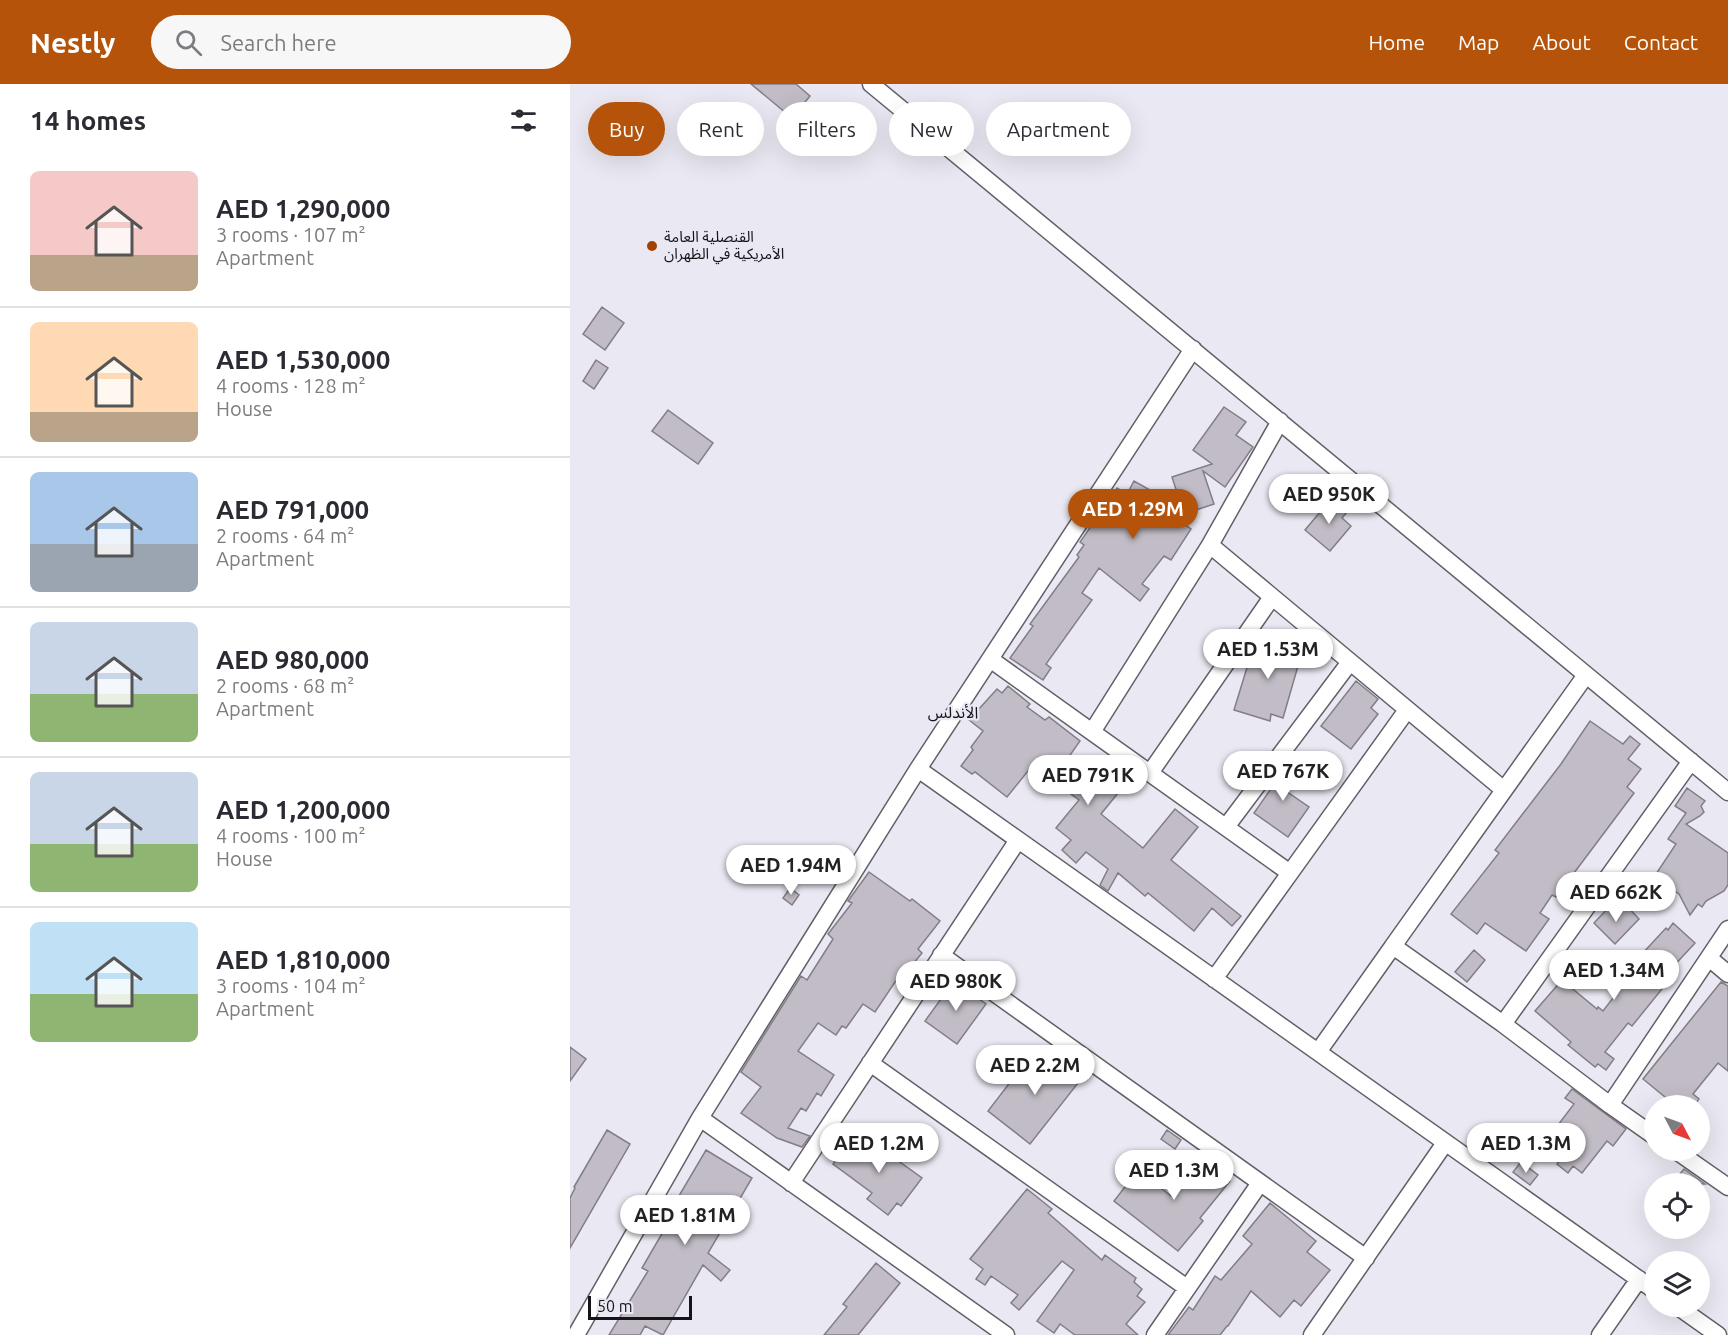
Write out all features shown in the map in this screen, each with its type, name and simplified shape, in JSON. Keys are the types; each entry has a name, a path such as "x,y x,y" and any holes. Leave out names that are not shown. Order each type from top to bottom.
{"street":[{"path":"871,84 1728,792"},
{"path":"576,1335 700,1118 918,769 1193,349"},
{"path":"1092,732 1210,545 1280,421"},
{"path":"1210,545 1504,790"},
{"path":"1150,773 1272,597"},
{"path":"990,659 1290,873"},
{"path":"1226,827 1350,662"},
{"path":"1318,1052 1587,675"},
{"path":"1214,979 1407,710"},
{"path":"1503,1024 1691,761"},
{"path":"918,769 1644,1283"},
{"path":"791,1182 1018,840"},
{"path":"1610,1105 1728,929"},
{"path":"1393,946 1644,1129"},
{"path":"941,955 1365,1258"},
{"path":"1709,958 1728,974"},
{"path":"870,1063 1187,1288"},
{"path":"700,1118 1006,1335"},
{"path":"1312,1335 1445,1143"},
{"path":"1690,1161 1728,1188"},
{"path":"1155,1335 1260,1183"},
{"path":"1600,1335 1639,1280"},
{"path":"1693,1317 1718,1335"}],"building":[{"path":"751,84 796,84 810,96 805,102 776,102 776,105"},
{"path":"602,307 624,323 605,350 583,334"},
{"path":"596,360 608,368 594,389 583,381"},
{"path":"1224,407 1246,422 1236,435 1253,447 1225,487 1203,471 1214,504 1193,511 1184,524 1191,529 1171,560 1164,556 1142,584 1149,589 1140,601 1099,568 1082,593 1092,600 1046,664 1051,668 1043,680 1010,658 1033,626 1030,624 1079,557 1077,555 1084,545 1080,542 1098,516 1100,517 1117,488 1127,494 1134,481 1182,508 1172,477 1212,464 1193,450"},
{"path":"668,410 713,443 698,464 652,431"},
{"path":"1331,499 1347,512 1342,518 1351,526 1330,551 1305,530"},
{"path":"1256,638 1302,652 1283,718 1271,714 1270,721 1234,710"},
{"path":"1356,681 1378,699 1371,708 1378,714 1351,749 1321,726"},
{"path":"1008,686 1030,704 1027,707 1045,720 1049,717 1080,741 1068,758 1091,775 1106,757 1131,777 1101,814 1143,848 1175,809 1198,827 1171,860 1241,916 1232,926 1212,908 1194,931 1148,893 1145,896 1118,873 1108,891 1100,885 1108,869 1086,852 1076,863 1062,850 1071,840 1056,828 1079,800 1032,766 1007,797 975,772 972,774 961,766 983,731 969,720 997,689 1002,693"},
{"path":"1590,721 1623,744 1630,736 1640,744 1628,759 1641,769 1627,787 1634,793 1556,897 1552,895 1540,913 1549,919 1526,951 1485,923 1477,934 1451,914 1499,853 1495,850 1561,764"},
{"path":"1296,753 1305,760 1289,780 1292,782 1286,791 1309,807 1288,837 1254,813"},
{"path":"1687,788 1705,801 1701,806 1704,812 1686,824 1728,853 1728,885 1724,891 1706,901 1702,907 1698,904 1690,915 1679,894 1654,877 1676,844 1668,839 1686,813 1675,806"},
{"path":"869,872 910,901 912,899 940,921 918,949 922,953 904,975 901,973 875,1012 863,1004 846,1028 842,1026 836,1035 818,1023 798,1051 834,1075 821,1096 817,1093 806,1111 801,1108 788,1128 810,1136 802,1147 777,1138 741,1113 761,1087 741,1072 801,976 807,980 833,939 828,934 852,903 848,901"},
{"path":"790,888 799,895 792,905 783,898"},
{"path":"1611,905 1619,913 1626,905 1639,919 1615,944 1594,923"},
{"path":"1673,923 1695,943 1656,985 1662,989 1632,1026 1628,1023 1605,1052 1614,1059 1606,1070 1598,1064 1595,1067 1568,1045 1571,1042 1535,1011 1562,980 1597,1009 1598,1007 1603,1011 1644,958 1641,955"},
{"path":"1474,950 1485,960 1467,982 1455,972"},
{"path":"954,981 986,1004 957,1044 925,1021"},
{"path":"1721,982 1728,986 1728,1071 1718,1063 1694,1095 1663,1095 1643,1079"},
{"path":"570,1047 586,1059 570,1081"},
{"path":"1047,1051 1082,1078 1030,1144 988,1111 1031,1055 1039,1061"},
{"path":"1572,1089 1626,1129 1613,1146 1607,1141 1582,1173 1573,1166 1568,1173 1557,1164 1563,1155 1545,1142 1574,1104 1565,1098"},
{"path":"607,1130 630,1144 570,1248 570,1198"},
{"path":"1167,1130 1181,1140 1175,1149 1161,1139"},
{"path":"857,1131 922,1178 901,1206 897,1203 888,1215 867,1199 872,1193 833,1164 844,1148 870,1158 872,1153 851,1140"},
{"path":"706,1150 752,1178 708,1253 730,1270 721,1281 703,1265 663,1335 645,1326 640,1335 609,1335 648,1271 642,1268 667,1225 663,1223"},
{"path":"1194,1153 1230,1181 1200,1218 1203,1221 1178,1251 1114,1201 1138,1170 1171,1196 1187,1176 1181,1171"},
{"path":"1521,1162 1538,1175 1530,1185 1513,1172"},
{"path":"1027,1189 1052,1209 1048,1213 1102,1260 1105,1255 1136,1278 1134,1282 1142,1289 1137,1296 1145,1302 1126,1324 1138,1335 1075,1335 1060,1324 1054,1333 1037,1321 1074,1270 1062,1261 1019,1310 1011,1303 1018,1295 991,1276 985,1285 976,1279 983,1269 970,1259"},
{"path":"1270,1203 1316,1241 1307,1252 1330,1270 1301,1306 1294,1300 1280,1317 1251,1291 1220,1335 1168,1335 1189,1307 1193,1310 1215,1276 1221,1280 1252,1244 1243,1236"},
{"path":"876,1263 900,1283 858,1335 824,1335 847,1307 843,1304"}],"place":[{"name":"القنصلية العامة الأمريكية في الظهران","path":"652,246"}],"district":[{"name":"الأندلس","path":"953,712"}]}
